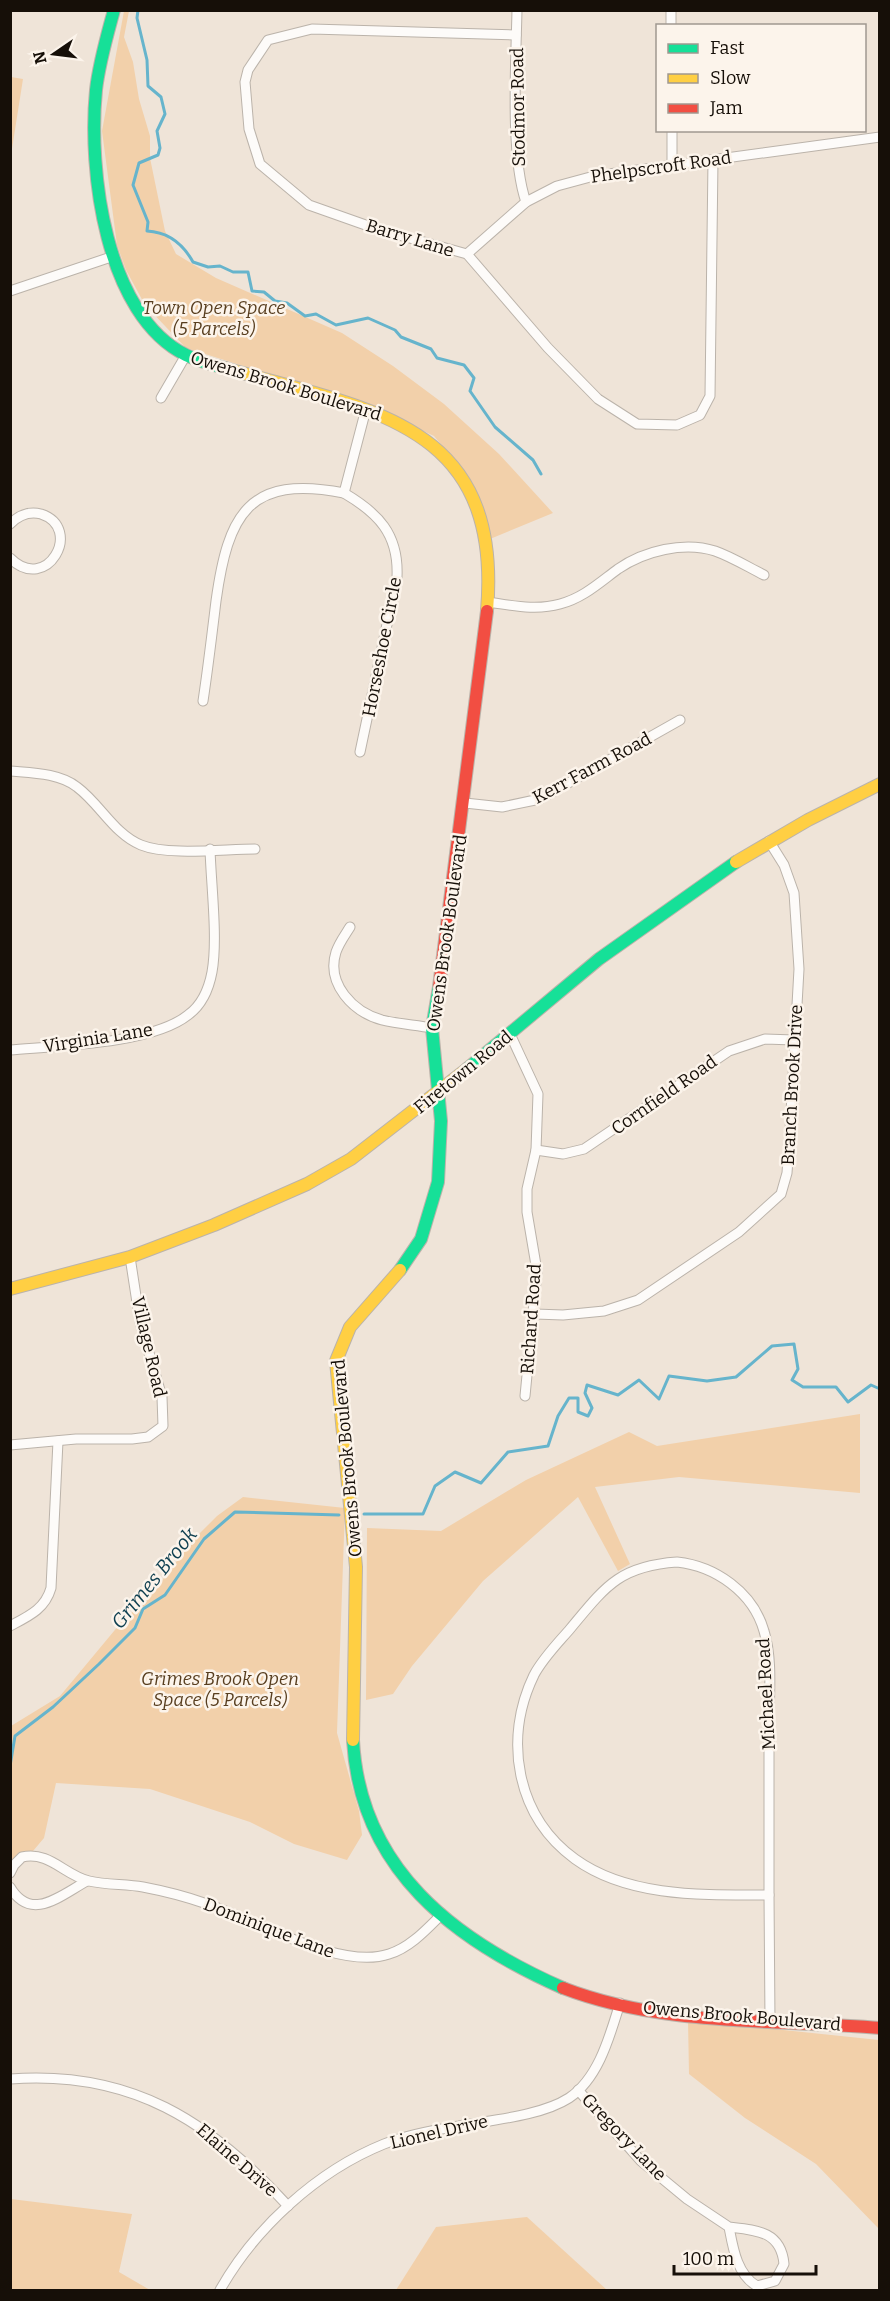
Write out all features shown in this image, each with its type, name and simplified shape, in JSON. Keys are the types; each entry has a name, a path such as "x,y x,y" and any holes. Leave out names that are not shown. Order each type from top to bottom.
{"street":[{"name":"Owens Brook Boulevard","path":"114,10 99,72 94,130 99,188 114,256 138,309 165,340 186,355 366,409 404,424 427,440 448,460 466,486 478,510 489,567 465,803 451,915 432,1028 432,1050 438,1091 439,1177 421,1239 406,1261 360,1313 339,1347 336,1361 356,1552 354,1741 360,1789 368,1817 405,1881 457,1932 512,1965 564,1989 657,2013 879,2028"},
{"name":"Stodmor Road","path":"517,10 517,132 520,175 526,202"},
{"name":"Barry Lane","path":"516,34 312,29 292,32 268,40 249,70 245,82 249,129 260,164 309,205 374,228 467,254 548,348 598,399 637,424 677,425 700,415 710,396 712,160"},
{"path":"672,132 672,164"},
{"name":"Phelpscroft Road","path":"467,254 526,202 557,186 594,176 672,164 879,137"},
{"path":"10,291 114,256"},
{"path":"161,398 186,355"},
{"path":"344,493 366,409"},
{"name":"Horseshoe Circle","path":"203,701 220,574 225,547 232,528 253,503 270,493 310,486 344,493 380,518 390,533 398,562 397,577 360,752"},
{"path":"10,524 18,517 36,513 52,521 60,537 57,555 43,567 25,568 10,558"},
{"path":"487,602 524,607 561,604 587,593 633,560 661,550 680,548 714,551 765,575"},
{"name":"Kerr Farm Road","path":"465,803 502,807 540,799 680,720"},
{"path":"10,771 53,776 76,785 124,835 143,846 168,851 255,849"},
{"name":"Firetown Road","path":"10,1289 85,1271 130,1257 214,1225 307,1184 375,1142 599,959 719,872 769,841 879,784"},
{"name":"Branch Brook Drive","path":"535,1314 563,1315 604,1311 638,1300 684,1271 766,1210 781,1194 787,1173 799,969 794,893 784,866 769,841"},
{"name":"Virginia Lane","path":"10,1050 89,1043 129,1036 171,1025 197,1007 208,988 213,962 210,849"},
{"path":"350,927 336,952 335,981 342,994 366,1014 382,1020 432,1028"},
{"name":"Richard Road","path":"510,1034 538,1094 536,1150 527,1190 527,1212 537,1271 535,1314 525,1396"},
{"name":"Cornfield Road","path":"536,1150 563,1154 584,1149 729,1051 765,1039 794,1040"},
{"name":"Village Road","path":"10,1445 132,1439 148,1437 163,1426 162,1397 140,1322 130,1257"},
{"path":"10,1626 34,1612 47,1601 51,1588 58,1441"},
{"name":"Michael Road","path":"769,1895 679,1893 615,1878 592,1869 568,1853 546,1831 529,1803 521,1782 516,1743 520,1711 527,1692 544,1660 584,1611 600,1593 632,1569 677,1562 697,1564 712,1570 730,1582 754,1609 765,1631 770,1695 770,2022"},
{"name":"Dominique Lane","path":"10,1873 22,1857 33,1855 43,1857 87,1881 142,1887 183,1896 351,1958 390,1954 418,1937 440,1916"},
{"path":"10,1887 22,1902 33,1906 44,1905 87,1881"},
{"name":"Lionel Drive","path":"220,2290 254,2242 288,2206 337,2167 384,2144 431,2131 545,2108 569,2098 596,2068 610,2038 620,2003"},
{"name":"Elaine Drive","path":"10,2079 58,2079 103,2085 153,2099 205,2128 258,2174 288,2206"},
{"name":"Gregory Lane","path":"578,2090 641,2161 687,2199 729,2227 767,2232 775,2240 784,2264 775,2281 757,2286 749,2281 737,2259 729,2227"}],"green space":[{"name":"Town Open Space (5 Parcels)","path":"124,11 129,11 124,37 133,62 139,99 150,136 150,158 165,231 176,254 216,278 342,333 393,366 444,404 499,454 553,513 490,539 472,482 434,436 370,406 186,348 145,305 126,270 117,245 102,131"},
{"path":"10,77 23,79 11,155"},
{"path":"860,1414 860,1493 679,1477 595,1487 630,1564 618,1571 578,1497 483,1581 412,1666 393,1694 366,1700 367,1528 441,1531 526,1480 629,1432 657,1446"},
{"name":"Grimes Brook Open Space (5 Parcels)","path":"243,1497 345,1508 337,1733 359,1811 362,1835 347,1860 294,1844 250,1822 150,1789 56,1783 44,1838 11,1877 11,1726 60,1696 119,1625 154,1591 193,1540 217,1516"},
{"path":"688,2020 879,2040 879,2229 816,2164 745,2118 689,2074"},
{"path":"11,2199 132,2214 119,2272 150,2290 11,2290"},
{"path":"527,2217 607,2290 396,2290 436,2227"}],"waterway":[{"path":"138,10 137,18 147,60 148,86 161,97 165,114 157,131 160,148 158,155 139,163 133,185 148,222 147,231 162,234 174,240 193,262 208,267 220,266 233,272 248,272 252,291 264,292 275,301 287,303 305,316 316,314 336,325 368,318 395,330 401,337 431,349 437,358 464,365 474,378 470,391 495,427 533,460 541,474"},
{"name":"Grimes Brook","path":"364,1514 423,1514 435,1486 455,1472 481,1483 508,1452 548,1446 558,1416 569,1398 578,1398 578,1412 588,1416 592,1408 585,1393 587,1385 618,1395 639,1380 659,1399 669,1376 707,1381 736,1377 772,1346 794,1344 798,1369 792,1380 803,1387 836,1387 848,1402 871,1385 880,1389"},
{"name":"Grimes Brook","path":"10,1766 15,1736 53,1707 135,1628 143,1609 165,1595 204,1539 235,1512 339,1515"}],"traffic: fast":[{"path":"114,10 99,70 94,123 95,160 108,238 120,275 137,308 159,335 186,355 225,368"},
{"path":"467,1069 599,959 736,862"},
{"path":"400,1270 421,1239 438,1182 441,1121 432,1028 439,987"},
{"path":"353,1740 360,1786 373,1826 394,1863 420,1894 450,1922 485,1947 563,1988"}],"traffic: slow":[{"path":"225,368 329,397 375,413 416,434 449,462 473,499 486,548 487,611"},
{"path":"736,862 808,820 880,784"},
{"path":"10,1289 130,1257 214,1225 307,1184 351,1159 467,1069"},
{"path":"353,1740 356,1567 336,1361 350,1327 400,1270"}],"traffic: jam":[{"path":"439,987 487,611"},
{"path":"563,1988 601,2001 680,2015 880,2028"}]}
